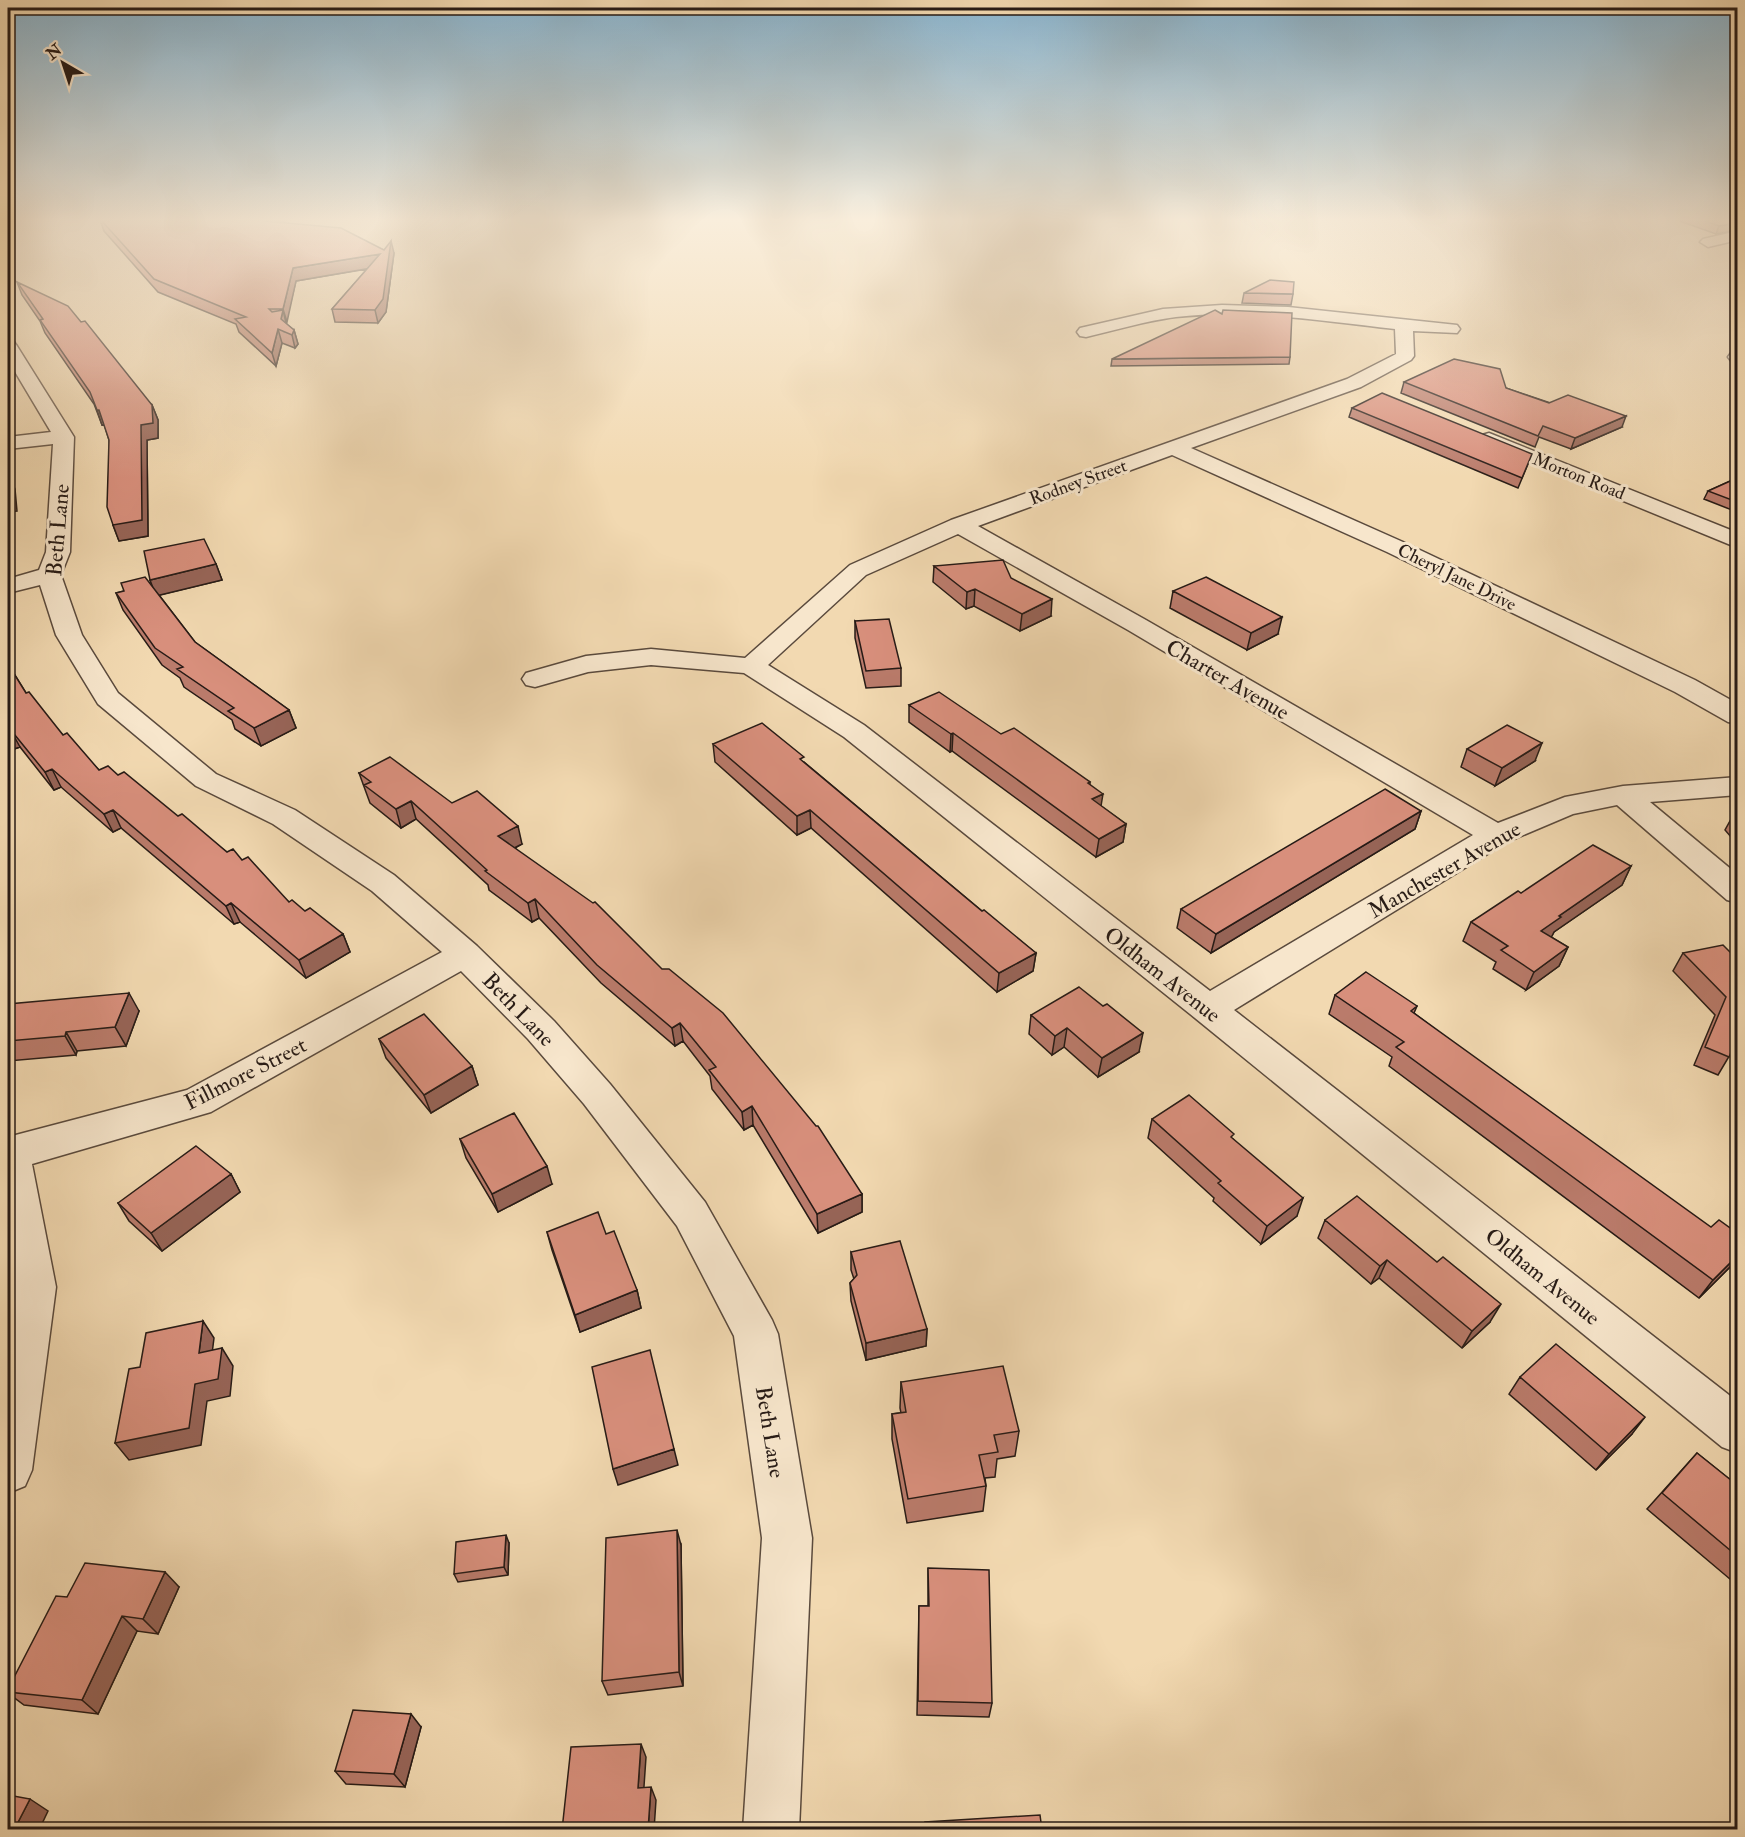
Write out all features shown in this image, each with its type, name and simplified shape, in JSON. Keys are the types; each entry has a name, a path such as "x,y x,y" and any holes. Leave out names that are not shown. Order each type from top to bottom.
{"street":[{"path":"1086,333 1131,320 1190,311 1269,311 1451,328"},
{"name":"Rodney Street","path":"751,666 858,570 959,525 1354,383 1405,356 1404,325"},
{"path":"8,346 64,437 8,443"},
{"path":"1354,383 1376,392"},
{"name":"Morton Road","path":"1475,433 1737,541"},
{"name":"Beth Lane","path":"64,437 58,552 49,575 69,635 108,698 206,780 284,817 383,883 465,954 541,1030 591,1086 691,1214 756,1334 787,1539 771,1830"},
{"name":"Cheryl Jane Drive","path":"1173,448 1395,547 1685,686 1737,717"},
{"name":"Charter Avenue","path":"959,525 1137,625 1496,836"},
{"path":"8,586 49,575"},
{"name":"Oldham Avenue","path":"535,679 586,664 651,657 751,666 854,731 1208,1009 1737,1431"},
{"name":"Manchester Avenue","path":"1208,1009 1496,836 1564,806 1623,795 1737,786"},
{"path":"1623,795 1737,892"},
{"name":"Fillmore Street","path":"9,1153 198,1102 465,954"},
{"path":"8,1470 35,1287 9,1153"}],"building":[{"path":"34,306 68,306 81,322 85,321 152,405 153,423 141,425 142,520 113,525 107,507 109,440 99,410 90,392 40,320 43,319"},
{"path":"219,306 284,306 283,309 269,309 272,312 283,310 281,319 294,330 292,335 278,329 272,353 235,319 246,317"},
{"path":"335,306 378,306 375,310 332,309"},
{"path":"1215,310 1222,314 1223,310 1292,313 1290,357 1112,359"},
{"path":"1454,359 1500,369 1506,388 1549,403 1568,395 1626,416 1575,438 1543,426 1538,436 1404,382"},
{"path":"1382,393 1532,454 1522,478 1352,408"},
{"path":"8,475 11,496 8,497"},
{"path":"1737,478 1737,502 1708,491"},
{"path":"204,539 216,564 150,580 144,551"},
{"path":"1003,560 1011,578 1052,599 1022,614 975,589 967,592 934,566"},
{"path":"145,577 195,642 289,710 254,728 228,711 234,708 177,669 183,667 155,648 116,593 124,591 121,583"},
{"path":"1206,577 1282,617 1251,633 1173,591"},
{"path":"889,619 901,668 866,671 855,621"},
{"path":"8,664 26,693 29,692 63,735 67,733 99,770 108,766 118,775 124,772 178,816 182,814 227,852 233,849 242,860 248,857 289,902 292,900 305,911 310,908 343,934 299,960 231,903 226,906 113,810 104,814 52,769 45,772 10,729 8,730"},
{"path":"939,692 1001,734 1014,728 1090,782 1088,783 1103,794 1092,799 1126,824 1099,839 953,733 951,734 909,705"},
{"path":"762,723 804,757 800,759 982,911 984,910 1036,953 999,973 810,810 797,816 713,744"},
{"path":"1507,725 1542,743 1502,768 1467,749"},
{"path":"390,757 452,803 477,791 518,826 498,836 593,903 595,902 662,969 669,969 723,1013 818,1126 862,1194 817,1214 752,1106 742,1112 709,1070 716,1067 680,1023 672,1028 597,965 535,899 528,903 485,871 487,870 411,801 396,809 364,785 371,782 359,773"},
{"path":"1385,789 1421,811 1216,934 1181,909"},
{"path":"1593,845 1631,866 1541,931 1568,947 1534,972 1501,950 1508,946 1471,922 1518,891 1521,893"},
{"path":"1723,945 1737,959 1737,1039 1729,1057 1705,1047 1726,997 1683,953"},
{"path":"1366,972 1417,1006 1411,1011 1711,1227 1719,1220 1737,1233 1737,1256 1713,1280 1396,1047 1404,1042 1335,995"},
{"path":"1079,987 1103,1006 1107,1004 1143,1033 1102,1058 1067,1028 1055,1036 1031,1015"},
{"path":"129,993 115,1027 66,1032 65,1036 8,1041 8,1004"},
{"path":"424,1014 472,1066 424,1095 379,1039"},
{"path":"1189,1095 1234,1134 1231,1137 1303,1198 1267,1226 1218,1183 1221,1181 1152,1119"},
{"path":"514,1113 547,1166 492,1194 460,1139"},
{"path":"196,1146 231,1174 151,1233 118,1203"},
{"path":"1357,1196 1437,1262 1443,1257 1501,1304 1472,1331 1387,1260 1380,1266 1325,1220"},
{"path":"598,1212 606,1234 614,1231 637,1290 575,1315 547,1232"},
{"path":"900,1241 927,1329 866,1343 850,1283 857,1275 851,1252"},
{"path":"203,1321 199,1353 222,1348 218,1379 195,1384 189,1428 115,1443 129,1369 140,1367 146,1333"},
{"path":"1556,1344 1645,1417 1609,1454 1520,1377"},
{"path":"650,1350 674,1449 613,1469 592,1367"},
{"path":"1003,1366 1019,1431 994,1435 998,1452 979,1455 986,1486 908,1499 892,1414 906,1412 901,1382"},
{"path":"1697,1453 1737,1485 1737,1556 1662,1493"},
{"path":"677,1530 679,1672 602,1681 606,1538"},
{"path":"506,1535 504,1567 454,1574 456,1542"},
{"path":"85,1563 165,1572 143,1619 122,1616 82,1700 8,1692 56,1596 67,1597"},
{"path":"928,1568 989,1570 992,1703 918,1701 919,1606 929,1606"},
{"path":"353,1710 411,1714 394,1774 335,1771"},
{"path":"641,1744 638,1788 651,1787 648,1830 562,1830 571,1747"},
{"path":"8,1795 30,1799 14,1830 8,1830"},
{"path":"1040,1815 1042,1830 926,1830 925,1822"}]}
